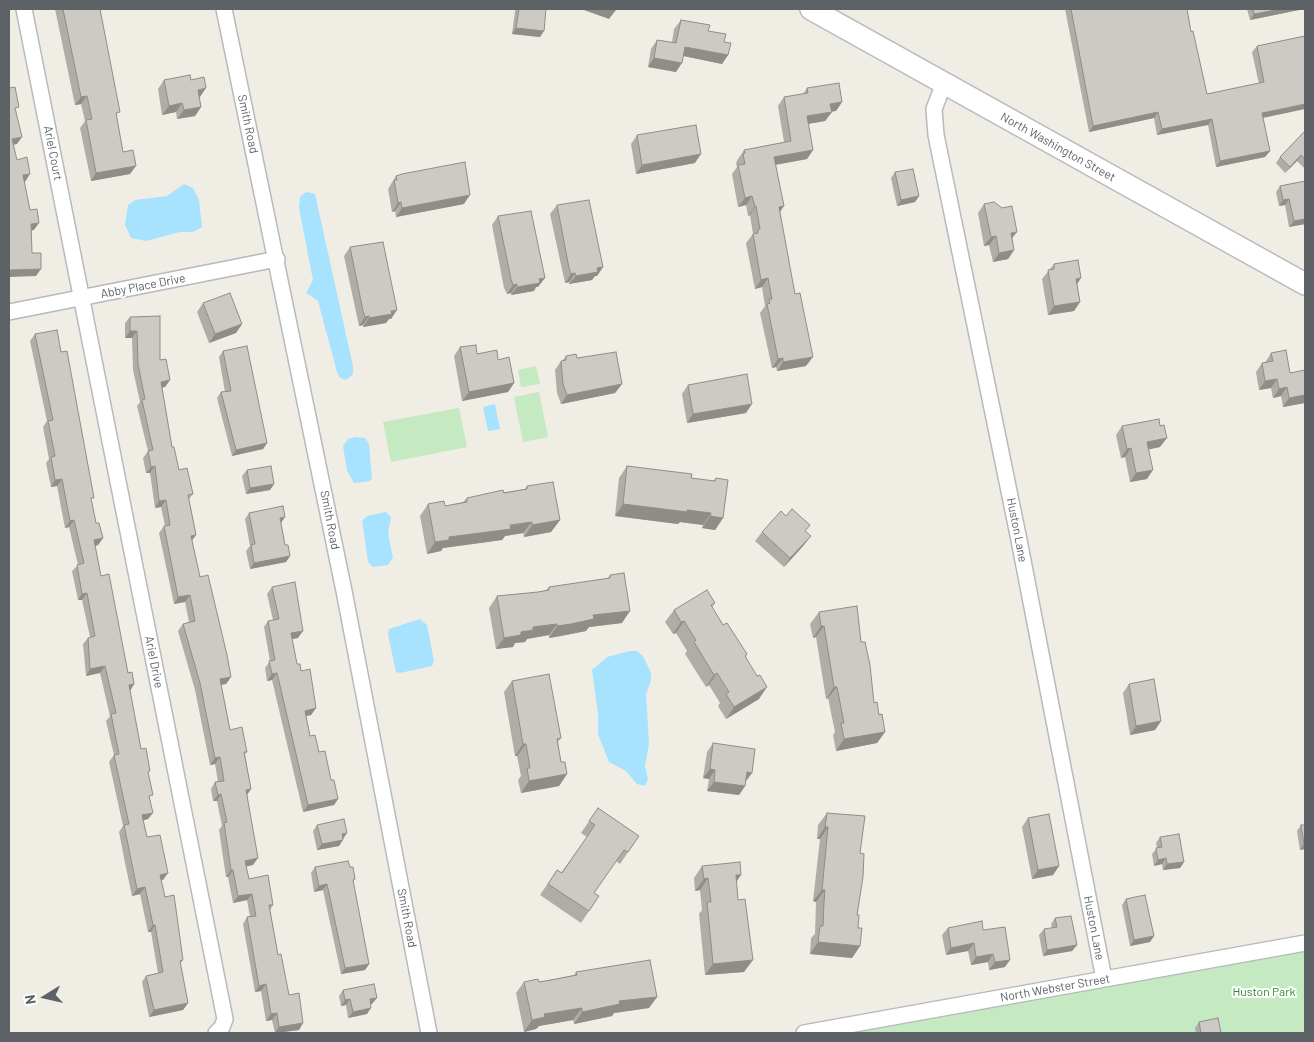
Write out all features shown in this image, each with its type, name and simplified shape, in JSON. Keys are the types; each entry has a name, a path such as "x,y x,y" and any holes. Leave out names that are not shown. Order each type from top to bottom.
{"main road":[{"name":"North Washington Street","path":"811,9 1305,284"}],"street":[{"name":"Ariel Court","path":"24,9 81,298"},
{"name":"Smith Road","path":"224,9 344,591 429,1033"},
{"name":"Huston Lane","path":"944,83 934,108 936,135 1019,540 1104,979"},
{"name":"Abby Place Drive","path":"9,312 277,260"},
{"name":"Ariel Drive","path":"81,298 225,1019 219,1030"},
{"name":"North Webster Street","path":"804,1033 1305,944"}],"green space":[{"path":"536,366 540,384 521,387 518,370"},
{"path":"539,392 548,437 523,442 514,397"},
{"path":"459,408 467,447 391,462 383,422"},
{"name":"Huston Park","path":"1305,944 1305,1033 823,1033"}],"water":[{"path":"184,184 193,188 199,200 202,227 193,232 180,232 146,241 131,238 125,225 128,205 135,200 167,196"},
{"path":"306,192 315,194 353,366 353,374 346,380 340,378 337,372 318,301 306,293 313,280 299,208 300,197"},
{"path":"495,404 500,429 488,431 483,407"},
{"path":"356,437 365,438 369,444 372,479 370,481 354,483 347,471 343,446 348,439"},
{"path":"386,512 391,517 388,533 393,558 388,565 373,567 368,562 362,521 367,516"},
{"path":"420,619 427,625 434,661 432,666 400,673 396,672 388,635 389,629"},
{"path":"637,651 643,656 651,673 651,680 646,694 649,744 645,766 648,779 645,786 637,784 626,771 609,762 598,734 598,714 592,670 607,657"}],"building":[{"path":"63,9 100,9 120,112 116,113 123,152 133,150 136,166 96,173 86,120 92,119 87,96 81,97"},
{"path":"519,9 546,9 544,31 516,28"},
{"path":"1071,9 1187,9 1207,94 1264,82 1257,46 1305,36 1305,104 1262,113 1270,151 1220,161 1212,119 1162,129 1158,112 1093,126"},
{"path":"1253,9 1281,9 1254,14"},
{"path":"681,20 710,25 708,31 726,34 724,42 731,43 728,55 685,47 682,63 654,58 657,40 676,43"},
{"path":"190,75 191,80 204,77 206,88 198,90 201,107 184,110 182,103 169,106 164,80"},
{"path":"839,83 842,102 830,104 832,112 807,116 813,150 774,157 784,206 779,207 795,294 800,293 813,357 783,362 783,358 778,359 767,304 770,303 769,299 772,299 768,278 761,280 753,234 758,233 758,229 760,229 756,206 752,196 745,198 738,165 745,164 744,150 791,141 784,97 808,93 807,88"},
{"path":"15,87 19,107 15,108 22,137 12,139 17,160 27,157 30,174 23,175 30,210 37,209 39,223 31,224 32,253 41,253 41,269 9,270 9,88"},
{"path":"696,125 701,154 642,165 637,135"},
{"path":"1305,131 1305,159 1301,155 1290,167 1280,157"},
{"path":"465,162 470,195 402,208 401,202 398,203 394,180 397,180 396,176"},
{"path":"913,169 919,196 901,200 895,172"},
{"path":"1305,181 1305,219 1294,221 1289,199 1283,200 1280,186"},
{"path":"589,200 603,267 597,268 598,272 576,276 575,273 571,274 569,268 557,205"},
{"path":"994,202 1002,208 1012,206 1017,232 1011,233 1014,250 999,253 996,236 991,237 984,204"},
{"path":"531,211 545,278 539,279 540,283 517,287 517,284 513,285 511,279 498,216"},
{"path":"383,242 397,310 391,311 392,314 369,318 369,316 365,317 363,311 350,247"},
{"path":"1078,260 1081,278 1076,279 1080,302 1054,306 1048,270 1054,269 1054,264"},
{"path":"230,293 242,324 215,334 203,303"},
{"path":"160,316 160,360 166,359 170,380 161,382 172,447 174,447 179,470 187,468 193,494 188,495 196,535 191,536 200,577 208,575 227,655 231,677 220,679 230,730 242,727 247,752 244,752 251,789 246,790 258,858 245,861 249,879 268,875 273,905 269,905 278,955 281,954 289,995 299,993 303,1023 279,1027 277,1013 271,1014 266,984 259,986 247,917 256,916 252,894 238,896 233,870 231,870 224,823 227,822 221,794 218,795 215,782 224,781 220,757 215,758 200,683 183,624 195,621 190,595 178,597 164,526 170,525 166,500 159,501 155,466 151,467 148,451 153,450 142,400 145,399 138,364 137,331 130,331 130,317"},
{"path":"57,330 61,352 67,351 94,498 91,498 96,523 99,523 103,538 94,540 101,576 109,574 128,673 132,672 134,684 129,685 141,749 146,748 150,771 148,772 153,795 149,796 153,813 142,815 147,837 160,835 168,873 160,875 165,897 174,895 183,960 180,961 188,1003 154,1010 146,976 163,972 155,925 153,925 145,887 137,889 124,825 129,824 114,755 119,754 111,714 116,713 105,666 90,669 88,638 95,636 87,593 82,594 77,565 84,563 74,520 70,521 62,479 55,480 51,457 55,456 48,421 53,420 35,334"},
{"path":"476,345 477,354 497,350 498,360 509,357 514,383 469,392 460,347"},
{"path":"247,346 267,443 236,450 221,392 231,391 223,351"},
{"path":"1286,350 1290,373 1305,370 1305,395 1289,398 1287,387 1279,389 1277,379 1265,381 1262,363 1273,361 1271,353"},
{"path":"616,352 622,384 567,395 563,384 561,361 566,360 566,356 576,354 577,358"},
{"path":"747,374 752,404 693,414 688,385"},
{"path":"1159,419 1160,426 1164,425 1167,438 1147,442 1153,470 1136,473 1131,448 1127,449 1122,426"},
{"path":"271,466 274,484 250,488 247,470"},
{"path":"627,466 692,474 691,478 715,481 716,478 728,480 723,518 710,516 711,513 623,504"},
{"path":"553,482 560,520 532,525 532,522 510,525 511,529 449,537 449,540 435,542 428,504 444,501 445,506 467,502 467,498 503,490 504,493 527,489 527,486"},
{"path":"283,506 285,517 280,518 285,545 288,545 290,556 254,563 251,545 255,544 249,513"},
{"path":"792,509 810,525 805,531 811,536 790,558 762,532 781,511 786,516"},
{"path":"624,573 630,611 593,615 594,619 571,624 533,627 533,630 521,632 521,635 504,638 497,596 538,592 549,590 549,587 610,578 610,575"},
{"path":"295,582 303,631 291,633 297,664 300,664 301,671 310,669 316,708 305,711 310,736 315,735 319,752 325,751 331,780 334,780 338,799 308,805 277,673 272,674 269,661 275,660 268,621 279,619 272,587"},
{"path":"707,590 715,603 711,605 723,625 727,623 747,654 745,656 757,676 760,675 767,687 734,707 726,694 729,692 717,673 714,675 694,642 696,640 684,621 681,622 674,610"},
{"path":"857,606 861,642 865,642 870,665 874,703 877,702 879,715 882,714 885,732 844,739 841,723 844,723 837,687 834,687 824,626 821,626 819,612"},
{"path":"549,674 561,738 557,739 561,762 565,762 567,774 529,781 527,768 530,768 526,744 523,744 512,681"},
{"path":"1154,679 1161,721 1136,726 1129,684"},
{"path":"713,743 755,749 752,773 747,772 745,786 714,782 715,770 710,769"},
{"path":"598,808 639,836 628,852 624,850 594,893 599,896 589,911 548,884 557,870 562,873 595,825 589,821"},
{"path":"827,813 865,816 860,853 864,854 863,877 857,915 859,915 858,928 862,928 860,946 818,942 820,926 823,926 825,890 822,890 828,827 825,827"},
{"path":"1049,814 1059,866 1038,870 1028,818"},
{"path":"344,819 347,833 342,834 343,840 322,844 317,825"},
{"path":"1301,825 1305,825 1305,844 1304,844"},
{"path":"1179,834 1184,862 1167,864 1166,858 1158,860 1156,848 1162,847 1160,837"},
{"path":"348,861 350,867 353,867 355,879 353,880 369,964 345,968 327,884 319,886 315,867"},
{"path":"740,862 741,875 736,875 738,900 745,899 753,960 713,964 707,902 711,902 708,878 704,879 702,866"},
{"path":"1145,895 1154,936 1134,940 1126,899"},
{"path":"1071,916 1077,945 1047,950 1044,929 1057,927 1055,918"},
{"path":"982,921 983,930 1005,927 1010,960 995,962 993,954 976,957 974,943 951,948 948,928"},
{"path":"650,960 657,997 619,1001 620,1004 582,1012 582,1008 544,1014 545,1017 532,1020 524,982 538,979 539,982 551,980 577,975 576,972"},
{"path":"374,984 377,998 370,999 371,1008 353,1012 350,999 345,1000 343,990"},
{"path":"1218,1018 1221,1033 1201,1033 1199,1022"}]}
